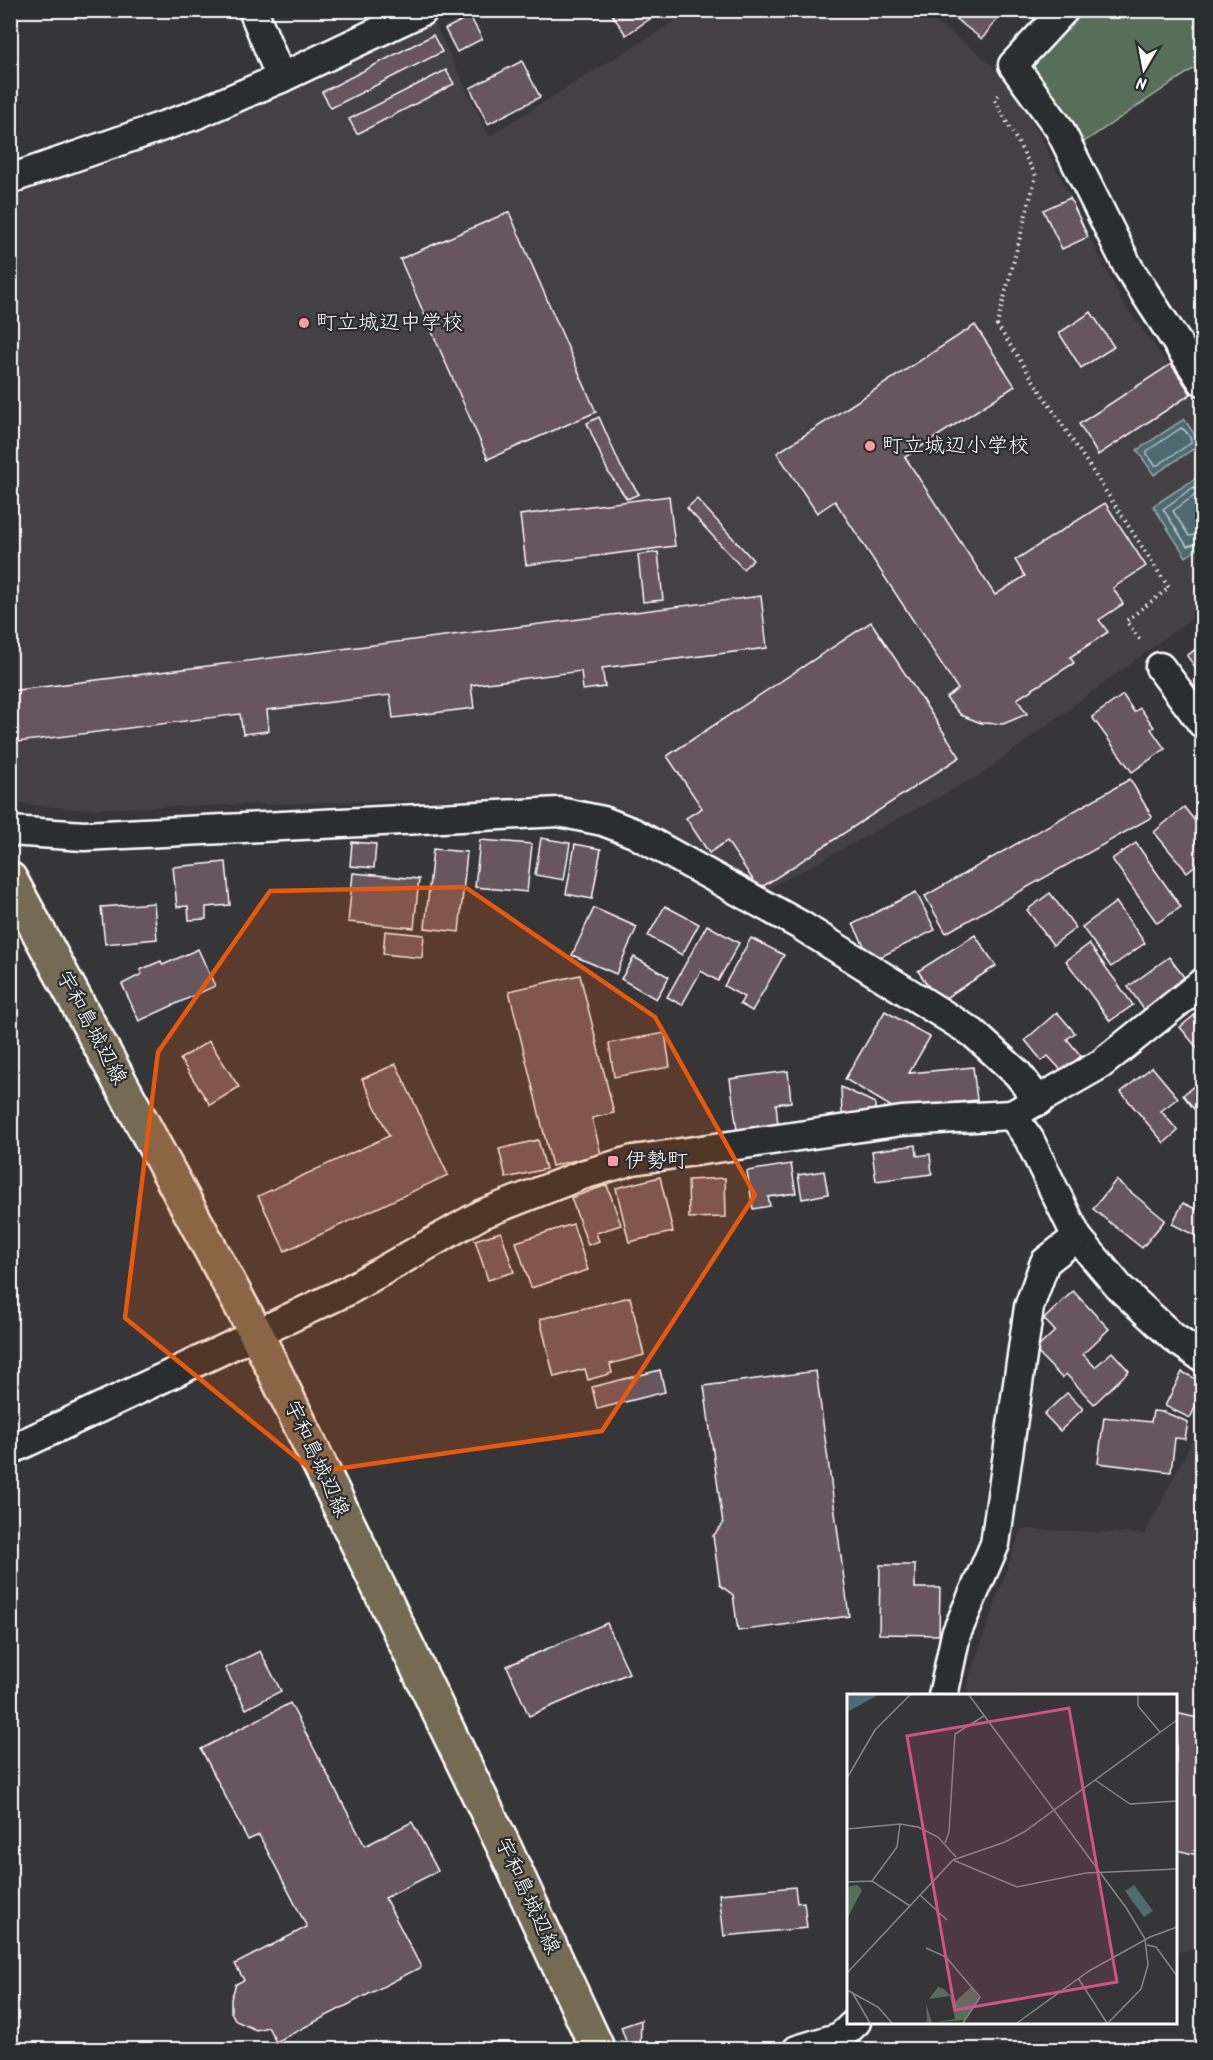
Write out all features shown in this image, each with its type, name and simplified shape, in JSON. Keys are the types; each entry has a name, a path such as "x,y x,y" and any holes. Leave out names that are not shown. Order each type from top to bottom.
{"main road":[{"name":"宇和島城辺線","path":"10,879 257,1335 505,1849 598,2049"}],"street":[{"path":"253,10 282,78"},
{"path":"10,179 192,116 282,78 424,10"},
{"path":"1064,10 1013,64 1059,128 1128,267 1203,381"},
{"path":"1160,667 1203,723"},
{"path":"10,831 84,836 559,812 603,821 634,833 800,925 973,1033 1018,1074 1039,1101"},
{"path":"10,1450 347,1291 482,1214 582,1175 633,1160 902,1121 1012,1115 1101,1064 1203,983"},
{"path":"1012,1115 1029,1139 1077,1237 1119,1287 1174,1338 1203,1357"},
{"path":"942,1694 956,1634 995,1544 1029,1307 1045,1262 1077,1237"},
{"path":"797,2049 840,2037 854,2024"}],"path":[{"path":"1013,64 995,100 1036,176 997,325 1169,588 1126,621 1160,667"}],"highlighted area":[{"path":"465,887 655,1017 755,1195 602,1431 314,1472 125,1318 158,1052 270,891"}],"shaded area":[{"path":"691,11 920,11 978,53 1017,89 1122,302 1202,409 1202,611 980,775 764,891 632,813 591,802 545,797 76,809 11,803 11,192 281,94 433,20 489,136"},
{"path":"1202,1421 1202,1948 1177,1952 1177,1694 966,1694 969,1678 1021,1529 1145,1534"}],"green space":[{"path":"1074,11 1202,11 1202,76 1196,67 1072,150 1025,63"}],"water":[{"path":"1184,419 1201,444 1154,475 1137,450"},
{"path":"1202,474 1202,546 1186,557 1153,506"}],"building":[{"path":"609,10 663,10 626,35"},
{"path":"944,10 1004,10 982,39"},
{"path":"470,16 482,39 457,52 445,29"},
{"path":"433,35 442,52 331,108 322,92"},
{"path":"522,61 540,97 488,124 470,88"},
{"path":"446,70 454,84 357,134 349,119"},
{"path":"1070,198 1088,237 1062,249 1043,210"},
{"path":"509,212 596,412 488,459 400,259"},
{"path":"1091,312 1114,347 1081,368 1059,333"},
{"path":"975,325 1015,386 905,457 995,595 1025,576 1015,560 1105,503 1146,566 1113,588 1123,604 1099,620 1108,632 1070,657 1074,663 1017,699 1027,714 1003,724 981,723 961,715 946,698 958,689 835,501 817,513 777,453"},
{"path":"1171,364 1191,394 1098,455 1079,424"},
{"path":"599,417 621,467 639,494 627,499 608,472 587,423"},
{"path":"669,496 675,546 526,565 520,515"},
{"path":"697,499 753,560 743,569 687,508"},
{"path":"658,552 663,600 643,602 638,555"},
{"path":"761,596 767,648 602,668 605,687 583,690 581,671 471,685 474,708 393,718 390,695 267,710 269,731 243,734 240,714 10,743 10,691"},
{"path":"871,622 960,757 759,889 727,841 709,853 686,818 702,808 667,756"},
{"path":"1202,644 1202,676 1187,656"},
{"path":"1123,695 1134,712 1140,708 1154,727 1151,729 1165,749 1132,772 1092,717"},
{"path":"1130,779 1152,817 946,933 925,896"},
{"path":"1184,807 1202,830 1202,860 1187,872 1154,832"},
{"path":"541,838 570,843 564,880 535,875"},
{"path":"480,840 532,844 527,892 475,887"},
{"path":"352,842 376,844 374,868 350,866"},
{"path":"1136,843 1181,907 1157,923 1112,859"},
{"path":"575,844 601,849 592,899 566,894"},
{"path":"433,849 467,852 459,932 425,928"},
{"path":"226,862 230,905 206,907 206,919 189,920 188,906 177,907 173,867"},
{"path":"353,873 419,879 414,928 348,922"},
{"path":"916,892 935,930 872,961 853,924"},
{"path":"1050,893 1076,928 1053,945 1027,910"},
{"path":"1116,902 1145,943 1111,967 1082,927"},
{"path":"154,903 157,939 105,944 101,907"},
{"path":"665,906 699,924 682,955 648,936"},
{"path":"594,908 637,927 616,974 572,955"},
{"path":"707,925 739,943 718,981 701,971 682,1005 667,997"},
{"path":"385,931 424,935 422,958 383,954"},
{"path":"975,935 996,966 939,1002 918,971"},
{"path":"751,938 784,955 752,1011 740,1004 744,997 724,986"},
{"path":"1089,944 1133,1005 1110,1021 1066,961"},
{"path":"198,949 215,986 139,1021 122,984 142,974 140,970 161,961 163,965"},
{"path":"634,957 669,977 656,999 621,979"},
{"path":"1169,957 1187,981 1145,1011 1128,987"},
{"path":"580,975 614,1113 592,1118 601,1154 552,1166 509,991"},
{"path":"1202,1009 1202,1054 1180,1027"},
{"path":"885,1011 930,1037 909,1073 973,1067 977,1100 895,1109 845,1079"},
{"path":"1057,1012 1075,1033 1067,1039 1081,1056 1062,1071 1048,1056 1042,1061 1025,1040"},
{"path":"665,1033 670,1067 614,1077 609,1043"},
{"path":"209,1041 239,1087 210,1105 180,1059"},
{"path":"396,1064 448,1175 285,1251 258,1196 389,1136 362,1079"},
{"path":"1152,1067 1178,1098 1161,1111 1178,1131 1164,1143 1121,1092"},
{"path":"788,1071 791,1102 776,1104 778,1125 737,1130 730,1079"},
{"path":"1202,1079 1202,1119 1183,1095"},
{"path":"841,1087 875,1103 875,1114 842,1115"},
{"path":"538,1140 546,1169 506,1178 499,1149"},
{"path":"916,1145 917,1156 930,1154 932,1174 876,1181 872,1151"},
{"path":"791,1164 796,1193 768,1197 770,1206 753,1209 747,1171"},
{"path":"824,1171 828,1194 802,1199 798,1175"},
{"path":"660,1177 673,1232 629,1242 616,1188"},
{"path":"725,1178 726,1217 689,1218 688,1180"},
{"path":"1116,1180 1165,1220 1142,1248 1093,1209"},
{"path":"607,1185 621,1225 596,1233 599,1241 588,1245 571,1198"},
{"path":"1183,1203 1202,1212 1202,1239 1172,1224"},
{"path":"573,1224 588,1270 531,1288 516,1242"},
{"path":"501,1232 514,1272 488,1280 475,1240"},
{"path":"1073,1291 1109,1329 1083,1354 1095,1367 1112,1352 1129,1371 1094,1404 1066,1374 1062,1378 1035,1350 1055,1331 1044,1319"},
{"path":"630,1297 644,1355 610,1364 612,1373 588,1380 585,1369 554,1377 540,1319"},
{"path":"660,1370 665,1392 597,1409 592,1387"},
{"path":"816,1371 849,1616 738,1631 733,1595 720,1585 713,1536 723,1524 704,1386"},
{"path":"1182,1372 1202,1382 1202,1393 1190,1418 1165,1406"},
{"path":"1067,1393 1083,1409 1060,1431 1044,1414"},
{"path":"1153,1411 1164,1412 1188,1422 1185,1439 1175,1438 1171,1472 1098,1463 1104,1417 1151,1422"},
{"path":"880,1565 915,1565 915,1588 940,1588 939,1635 879,1634"},
{"path":"607,1623 629,1673 529,1716 507,1666"},
{"path":"260,1651 281,1691 246,1709 225,1668"},
{"path":"290,1703 365,1846 412,1822 438,1871 385,1898 421,1967 276,2042 268,2027 256,2030 236,2021 231,2012 231,1999 236,1984 244,1980 235,1964 307,1927 259,1835 248,1840 201,1749"},
{"path":"1177,1713 1202,1719 1202,1856 1177,1850"},
{"path":"795,1887 797,1903 804,1902 807,1928 724,1936 719,1894"},
{"path":"641,2020 640,2050 629,2050 621,2027"}],"place":[{"name":"町立城辺中学校","path":"304,323"},
{"name":"町立城辺小学校","path":"870,446"},
{"name":"伊勢町","path":"613,1161"}]}
